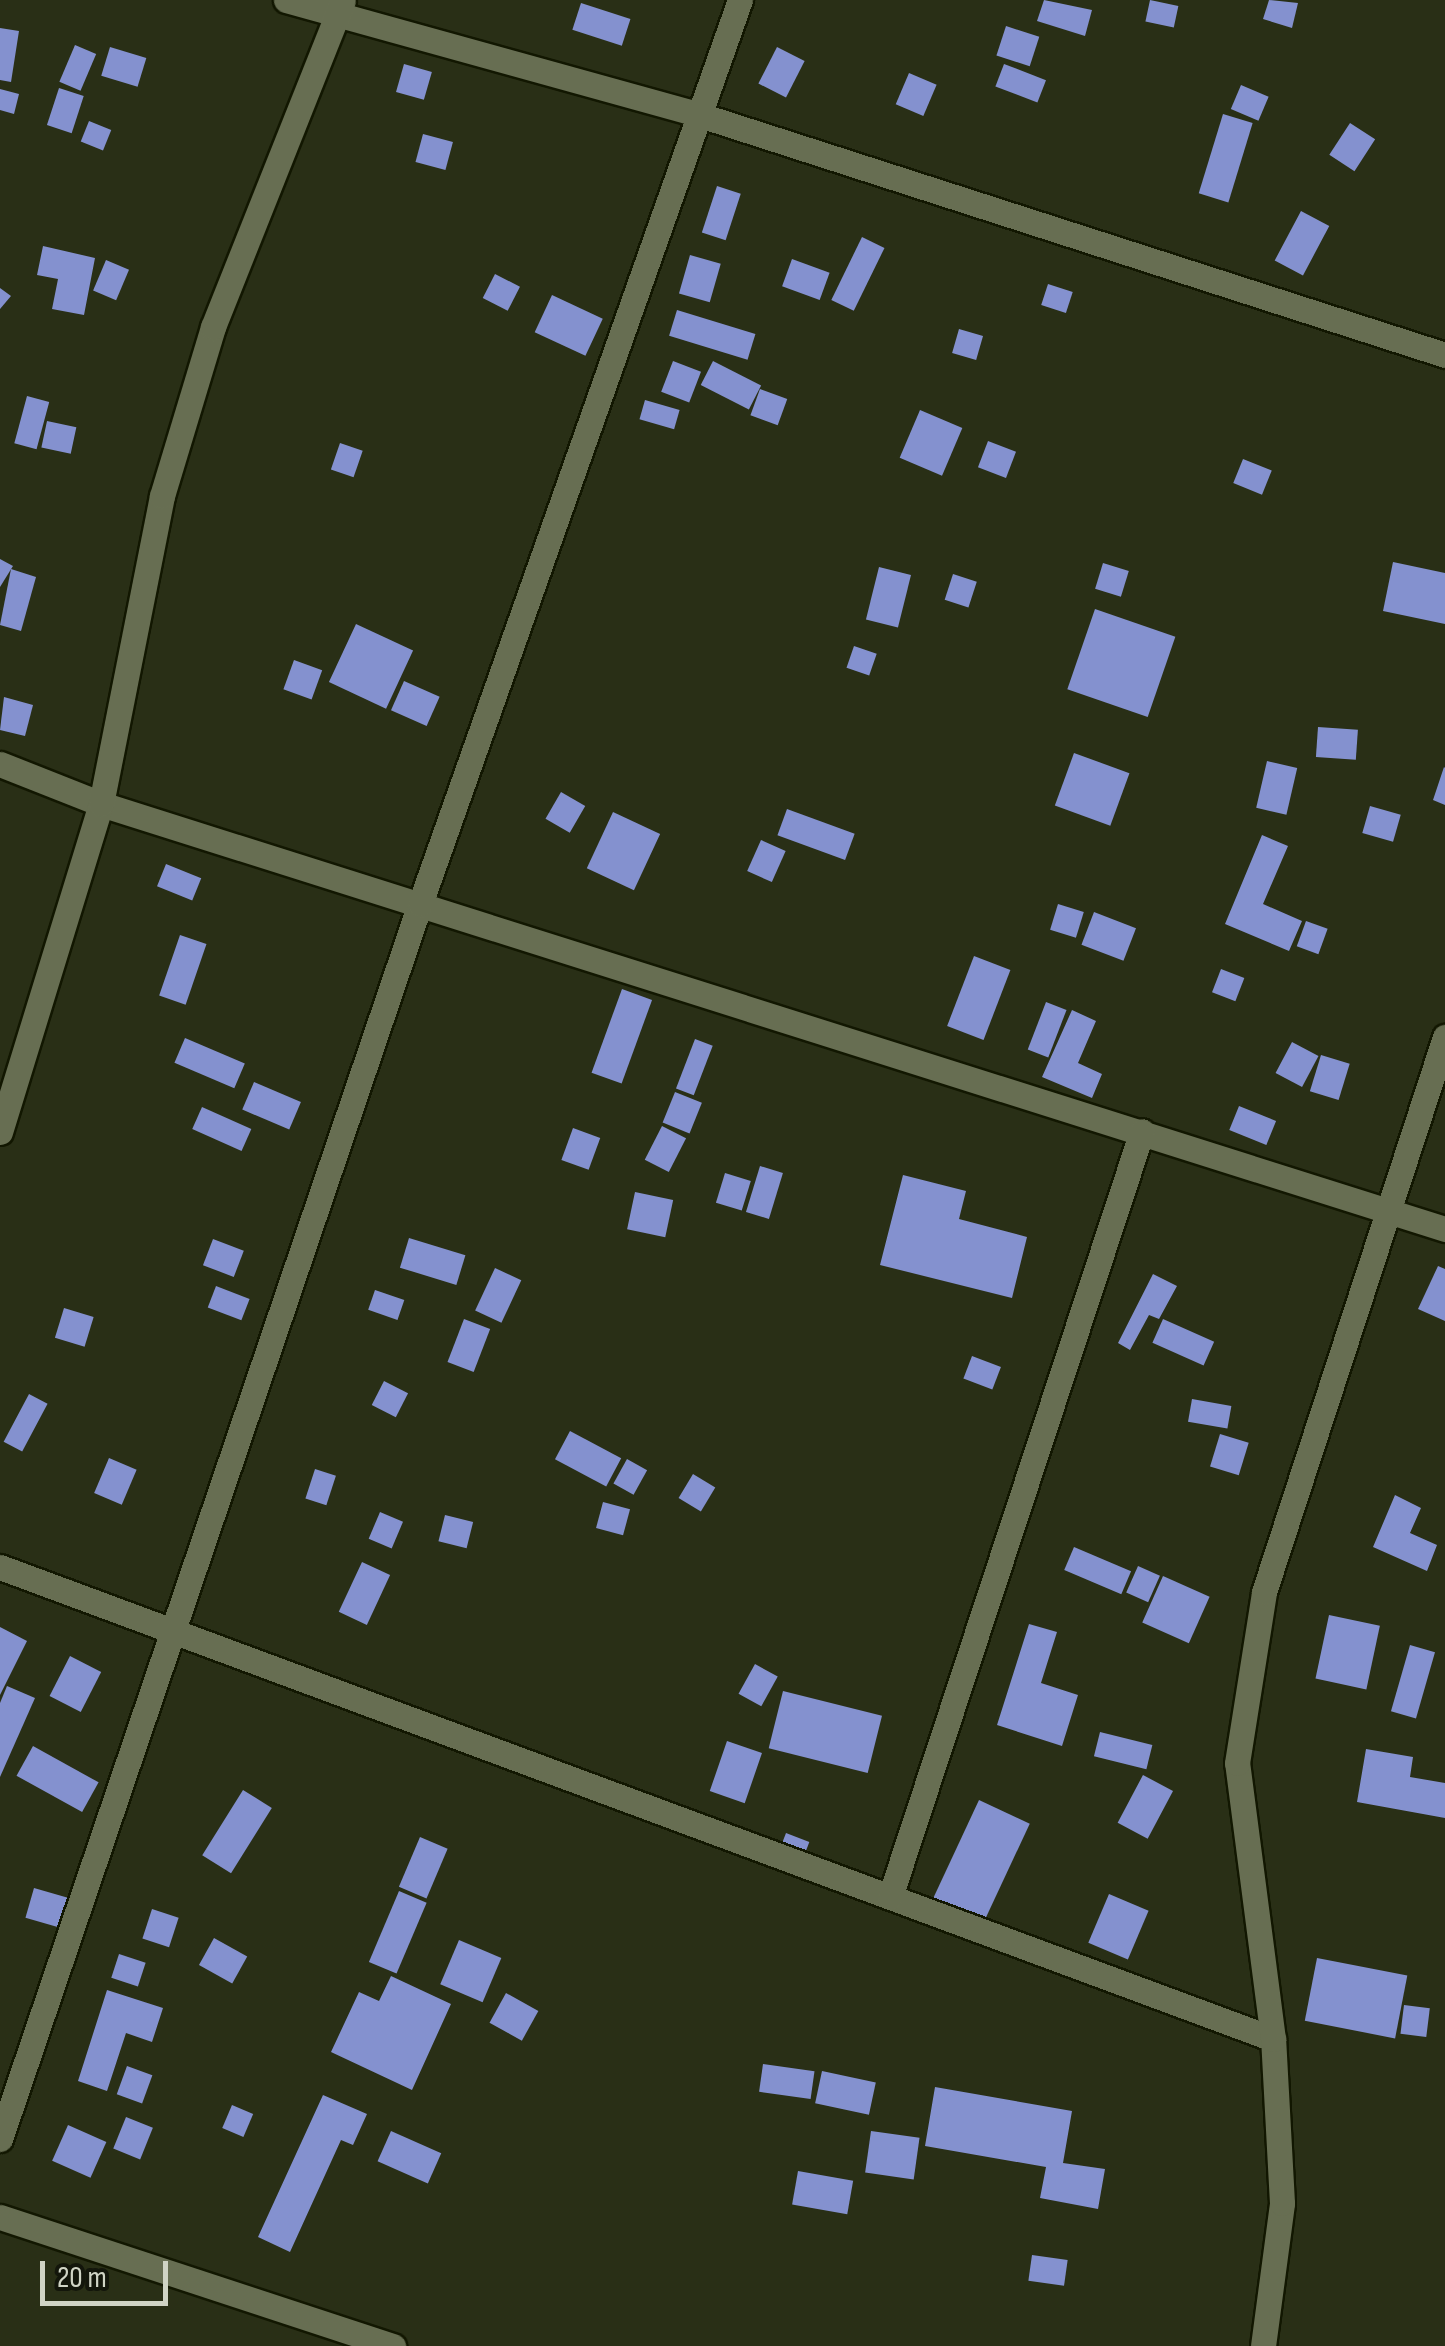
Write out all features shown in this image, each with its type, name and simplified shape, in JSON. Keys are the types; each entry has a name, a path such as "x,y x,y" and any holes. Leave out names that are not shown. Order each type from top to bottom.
{"street":[{"path":"286,0 341,7 703,116 1445,355"},
{"path":"0,2140 420,904 703,116 740,0"},
{"path":"0,1132 101,804 162,496 207,346 341,7"},
{"path":"0,764 101,804 1445,1228"},
{"path":"1263,2346 1282,2203 1273,2040 1237,1763 1264,1592 1445,1037"},
{"path":"890,1897 1142,1132"},
{"path":"0,1567 1273,2040"},
{"path":"0,2217 393,2346"}],"building":[{"path":"1044,0 1092,10 1085,36 1037,21"},
{"path":"1150,0 1178,6 1174,28 1145,22"},
{"path":"1269,0 1298,3 1292,28 1263,19"},
{"path":"581,3 630,19 622,46 572,30"},
{"path":"1006,26 1039,37 1030,66 996,55"},
{"path":"0,28 19,31 11,82 0,80"},
{"path":"75,45 96,54 81,91 59,82"},
{"path":"110,47 146,58 138,87 101,76"},
{"path":"777,47 805,61 786,98 758,84"},
{"path":"404,64 432,72 424,100 396,92"},
{"path":"1004,64 1046,80 1037,103 995,86"},
{"path":"909,73 937,85 923,116 896,104"},
{"path":"1241,85 1269,97 1258,121 1231,109"},
{"path":"59,88 84,96 72,133 47,125"},
{"path":"0,89 19,94 14,114 0,110"},
{"path":"1223,114 1253,123 1228,202 1199,193"},
{"path":"89,121 111,130 103,150 81,141"},
{"path":"1350,123 1375,139 1354,171 1329,155"},
{"path":"423,134 453,142 445,170 415,162"},
{"path":"717,186 741,194 726,240 702,233"},
{"path":"1301,211 1329,226 1303,275 1275,260"},
{"path":"862,237 884,248 854,311 831,300"},
{"path":"43,246 95,258 84,315 52,309 58,279 37,275"},
{"path":"690,255 721,264 710,302 679,293"},
{"path":"792,259 830,273 820,300 782,286"},
{"path":"106,260 129,270 116,300 93,290"},
{"path":"495,274 520,287 508,311 483,298"},
{"path":"1048,284 1073,292 1066,313 1041,305"},
{"path":"0,288 11,296 0,309"},
{"path":"552,295 603,319 585,356 535,332"},
{"path":"677,310 755,334 748,360 669,336"},
{"path":"959,329 983,336 976,360 952,353"},
{"path":"673,361 701,372 689,403 661,392"},
{"path":"713,361 761,386 749,410 701,385"},
{"path":"760,389 787,399 778,425 750,415"},
{"path":"27,396 49,402 37,449 14,443"},
{"path":"645,400 680,410 674,429 639,419"},
{"path":"920,410 962,428 942,476 900,458"},
{"path":"47,421 76,427 71,454 41,447"},
{"path":"988,441 1016,452 1006,478 978,467"},
{"path":"340,443 363,451 354,477 331,469"},
{"path":"1243,459 1272,471 1262,495 1233,483"},
{"path":"0,559 13,566 0,587"},
{"path":"1393,562 1445,573 1445,624 1383,611"},
{"path":"1103,563 1129,571 1121,597 1095,589"},
{"path":"879,567 911,575 898,627 866,619"},
{"path":"11,569 36,577 21,631 0,625"},
{"path":"953,574 977,582 968,607 945,600"},
{"path":"1095,609 1175,637 1148,717 1067,689"},
{"path":"356,624 413,651 386,709 329,682"},
{"path":"854,646 877,654 869,676 847,668"},
{"path":"294,660 322,670 312,699 283,689"},
{"path":"404,681 440,697 427,726 391,710"},
{"path":"4,697 33,705 25,736 0,730"},
{"path":"1318,727 1358,730 1356,760 1316,757"},
{"path":"1074,753 1129,773 1110,826 1055,806"},
{"path":"1267,761 1297,768 1286,815 1256,808"},
{"path":"1445,768 1445,805 1433,800"},
{"path":"561,792 585,806 570,833 546,819"},
{"path":"1370,806 1401,815 1393,842 1362,833"},
{"path":"787,809 855,834 845,860 777,835"},
{"path":"613,812 660,834 634,890 587,868"},
{"path":"1262,835 1288,846 1263,904 1302,921 1289,951 1225,924"},
{"path":"761,840 786,851 772,882 747,871"},
{"path":"166,864 201,878 192,900 157,886"},
{"path":"1058,904 1084,912 1076,938 1050,930"},
{"path":"1094,912 1136,928 1123,961 1081,945"},
{"path":"1306,921 1328,929 1318,954 1297,946"},
{"path":"180,935 206,944 186,1005 159,996"},
{"path":"974,956 1010,970 984,1040 947,1026"},
{"path":"1221,969 1244,978 1235,1001 1212,992"},
{"path":"622,989 652,1000 622,1084 592,1073"},
{"path":"1046,1002 1067,1010 1048,1057 1028,1050"},
{"path":"1072,1010 1096,1021 1078,1063 1102,1074 1092,1098 1042,1077"},
{"path":"185,1038 245,1063 234,1088 174,1063"},
{"path":"695,1039 713,1046 694,1095 676,1088"},
{"path":"1292,1042 1318,1056 1302,1087 1276,1073"},
{"path":"1321,1055 1350,1064 1339,1100 1310,1091"},
{"path":"254,1082 301,1102 289,1130 242,1110"},
{"path":"675,1092 702,1103 690,1133 663,1123"},
{"path":"1239,1106 1276,1121 1266,1145 1229,1130"},
{"path":"202,1107 251,1129 242,1151 192,1129"},
{"path":"662,1126 686,1138 669,1172 645,1160"},
{"path":"573,1128 600,1138 589,1170 561,1160"},
{"path":"760,1166 783,1173 769,1219 746,1212"},
{"path":"725,1173 751,1181 742,1211 716,1203"},
{"path":"903,1175 966,1191 959,1219 1027,1237 1012,1298 880,1265"},
{"path":"635,1192 673,1200 665,1237 627,1229"},
{"path":"409,1238 465,1255 456,1285 400,1268"},
{"path":"213,1239 244,1251 234,1277 203,1265"},
{"path":"1438,1266 1445,1269 1445,1321 1418,1309"},
{"path":"495,1268 521,1280 501,1323 475,1311"},
{"path":"1153,1274 1177,1286 1159,1319 1149,1315 1130,1350 1118,1343"},
{"path":"216,1286 250,1299 241,1320 208,1307"},
{"path":"375,1290 404,1300 397,1320 368,1310"},
{"path":"64,1308 94,1317 85,1347 55,1338"},
{"path":"464,1319 490,1329 474,1372 448,1362"},
{"path":"1163,1319 1214,1342 1204,1366 1152,1343"},
{"path":"972,1356 1001,1367 992,1390 963,1378"},
{"path":"384,1381 408,1393 396,1417 372,1405"},
{"path":"29,1394 48,1404 22,1452 4,1442"},
{"path":"1192,1399 1231,1406 1227,1429 1188,1422"},
{"path":"570,1431 621,1458 606,1486 555,1459"},
{"path":"1220,1434 1249,1443 1239,1475 1210,1467"},
{"path":"109,1458 137,1470 122,1505 94,1493"},
{"path":"627,1459 647,1470 634,1495 613,1483"},
{"path":"315,1469 336,1476 326,1505 305,1498"},
{"path":"693,1474 715,1487 701,1511 679,1498"},
{"path":"1395,1495 1421,1508 1410,1533 1437,1545 1427,1571 1373,1547"},
{"path":"603,1502 630,1509 623,1535 596,1528"},
{"path":"380,1512 403,1522 392,1548 369,1539"},
{"path":"445,1515 473,1522 467,1548 438,1541"},
{"path":"1074,1547 1131,1571 1121,1594 1064,1570"},
{"path":"362,1562 390,1575 367,1625 339,1612"},
{"path":"1138,1566 1160,1576 1148,1602 1126,1592"},
{"path":"1163,1576 1210,1597 1189,1643 1142,1623"},
{"path":"1329,1615 1380,1626 1366,1689 1315,1679"},
{"path":"1029,1624 1057,1632 1041,1683 1078,1695 1062,1746 997,1725"},
{"path":"0,1627 27,1641 0,1695"},
{"path":"1410,1645 1435,1652 1416,1718 1391,1711"},
{"path":"70,1656 101,1672 81,1712 50,1696"},
{"path":"755,1664 778,1677 761,1706 739,1694"},
{"path":"7,1686 35,1698 0,1777 0,1703"},
{"path":"783,1691 882,1716 868,1773 769,1748"},
{"path":"1100,1732 1152,1745 1146,1769 1094,1756"},
{"path":"727,1741 762,1753 745,1803 710,1791"},
{"path":"33,1746 99,1782 82,1812 17,1776"},
{"path":"1366,1749 1413,1757 1410,1777 1445,1783 1445,1818 1357,1802"},
{"path":"1143,1775 1173,1791 1148,1839 1118,1823"},
{"path":"243,1790 272,1808 231,1873 202,1855"},
{"path":"979,1800 1030,1824 983,1923 933,1900"},
{"path":"786,1833 809,1842 801,1862 778,1854"},
{"path":"420,1837 448,1849 427,1898 399,1887"},
{"path":"34,1888 70,1898 61,1928 25,1918"},
{"path":"399,1891 427,1903 397,1974 369,1962"},
{"path":"1109,1894 1149,1911 1128,1960 1088,1943"},
{"path":"152,1909 179,1918 169,1947 142,1938"},
{"path":"214,1938 247,1956 232,1984 199,1965"},
{"path":"459,1940 501,1958 483,2002 440,1984"},
{"path":"119,1954 146,1963 138,1986 111,1978"},
{"path":"1317,1958 1407,1976 1395,2038 1305,2021"},
{"path":"391,1976 451,2004 412,2090 331,2052 359,1992 379,2001"},
{"path":"107,1990 163,2008 152,2042 126,2033 107,2091 78,2081"},
{"path":"506,1993 538,2011 522,2041 490,2023"},
{"path":"1404,2005 1430,2008 1426,2037 1400,2034"},
{"path":"763,2064 814,2071 811,2099 759,2092"},
{"path":"127,2066 152,2075 142,2103 117,2094"},
{"path":"822,2071 876,2082 869,2115 815,2103"},
{"path":"935,2087 1072,2111 1063,2163 1105,2169 1098,2209 1040,2198 1046,2167 925,2146"},
{"path":"323,2095 367,2114 353,2145 341,2140 290,2252 258,2237"},
{"path":"232,2105 253,2114 243,2137 222,2128"},
{"path":"126,2117 153,2128 140,2159 113,2149"},
{"path":"68,2125 106,2142 91,2178 52,2161"},
{"path":"391,2131 441,2153 428,2184 378,2161"},
{"path":"871,2131 920,2138 914,2179 865,2173"},
{"path":"798,2171 853,2181 847,2214 792,2204"},
{"path":"1032,2255 1068,2260 1064,2286 1028,2281"}]}
